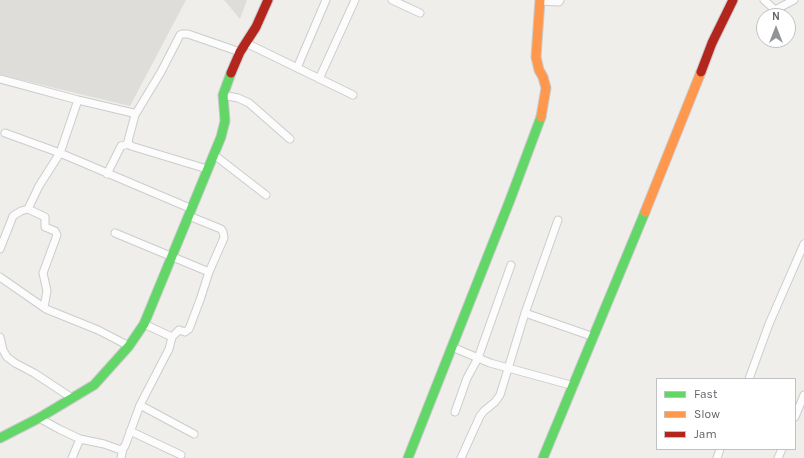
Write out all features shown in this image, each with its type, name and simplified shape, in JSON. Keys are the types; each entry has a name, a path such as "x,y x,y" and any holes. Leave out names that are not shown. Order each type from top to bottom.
{"street":[{"path":"0,438 39,418 94,385 128,346 144,324 224,128 223,95 227,81 240,52 268,0"},
{"path":"297,68 326,0"},
{"path":"319,79 355,0"},
{"path":"408,458 510,200 541,117 546,88 536,57 540,0 559,2 560,0"},
{"path":"543,458 631,248 709,50 733,0"},
{"path":"764,0 774,10 794,0"},
{"path":"398,1 420,13"},
{"path":"129,144 128,141 135,115 182,34 188,34 240,52"},
{"path":"246,43 353,96"},
{"path":"0,79 133,113 135,115"},
{"path":"223,95 238,98 249,103 290,139"},
{"path":"28,209 39,186 60,153 78,100"},
{"path":"5,133 60,153 107,174 190,212 221,229 223,232 224,238 209,272 189,329 185,332 178,330 172,337 166,356 140,405 122,449 121,458"},
{"path":"107,174 121,146 129,144 137,149 207,170"},
{"path":"213,154 266,195"},
{"path":"0,249 14,216 21,211 28,209 45,217 45,227 55,231 57,235 43,272 47,291 44,304 46,309"},
{"path":"461,458 480,416 495,402 500,395 525,313 558,220"},
{"path":"115,233 209,272"},
{"path":"749,378 768,324 804,244"},
{"path":"455,412 467,378 478,358 511,265"},
{"path":"0,277 46,309 98,330 128,346"},
{"path":"525,313 594,337"},
{"path":"144,324 172,337"},
{"path":"0,337 3,350 7,357 72,398"},
{"path":"452,348 509,368 574,386"},
{"path":"796,415 804,395"},
{"path":"140,405 194,434"},
{"path":"39,418 80,439 104,444 118,450 122,449"},
{"path":"130,431 181,455"},
{"path":"72,458 80,439"}],"shaded area":[{"path":"0,0 186,0 130,106 0,75"},
{"path":"224,0 247,0 240,19"}],"traffic: fast":[{"path":"0,438 39,418 94,385 129,346 144,324 221,137 225,121 223,95 231,73"},
{"path":"408,458 510,200 541,117"},
{"path":"543,458 645,212"}],"traffic: slow":[{"path":"540,0 536,57 546,88 541,117"},
{"path":"645,212 701,72"}],"traffic: jam":[{"path":"231,73 240,52 256,27 268,0"},
{"path":"701,72 712,43 733,0"}]}
